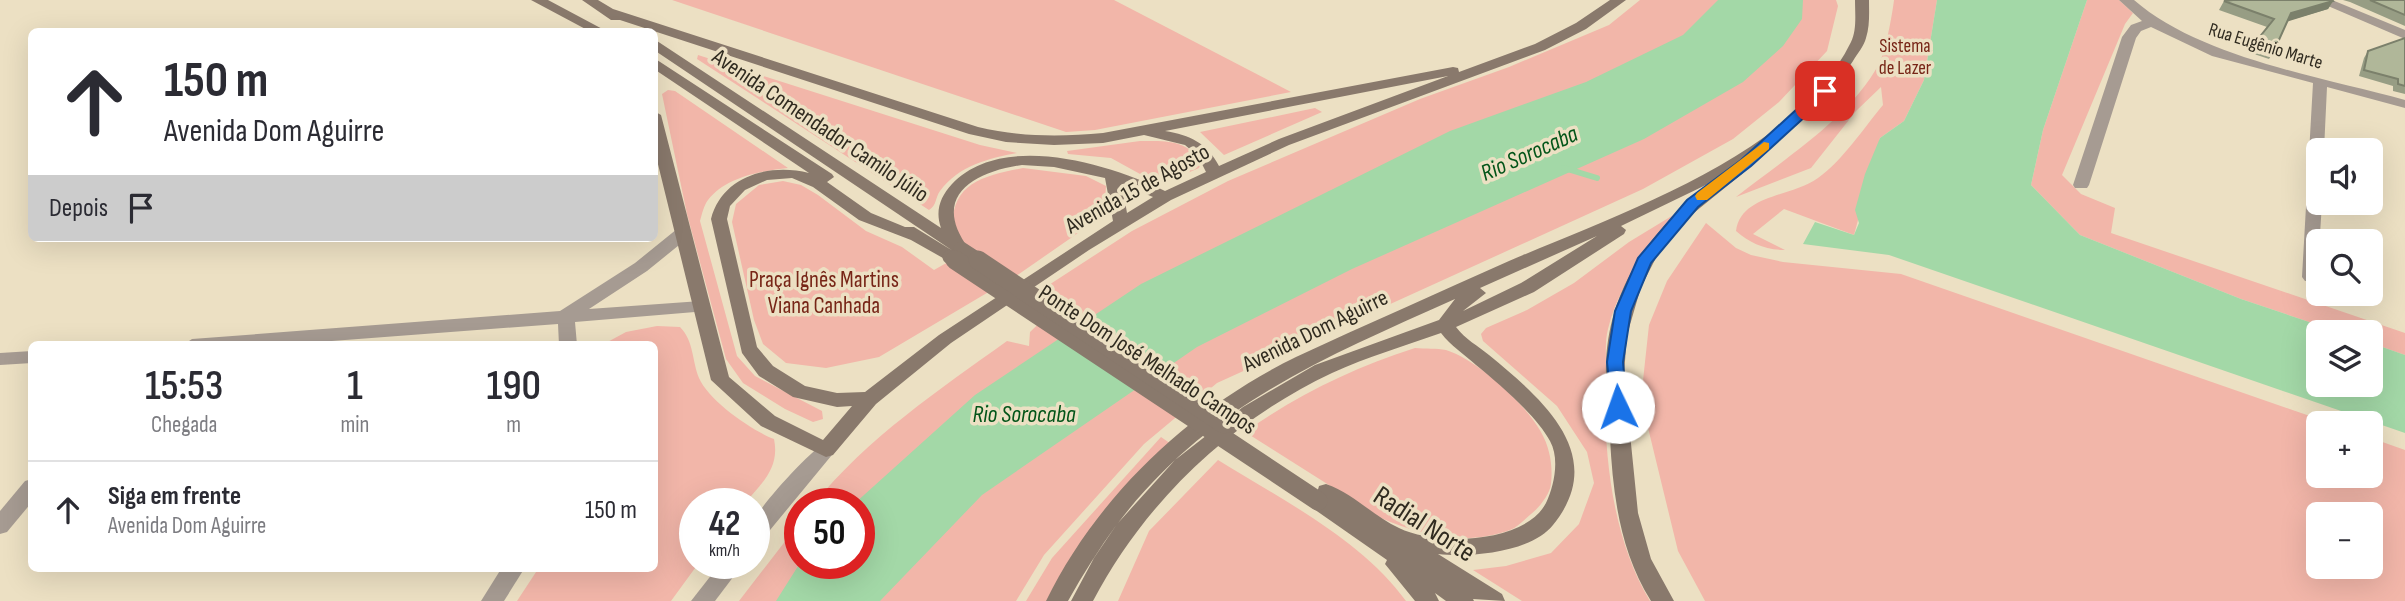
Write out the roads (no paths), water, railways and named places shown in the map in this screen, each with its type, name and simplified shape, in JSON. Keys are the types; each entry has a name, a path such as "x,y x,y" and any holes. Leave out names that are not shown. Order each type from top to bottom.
{"main road":[{"path":"538,0 594,28"},
{"path":"589,0 631,28"},
{"name":"Avenida 15 de Agosto","path":"832,444 869,399 945,339 1165,197 1284,142 1539,47 1581,26 1619,0"},
{"name":"Avenida Dom Aguirre","path":"1082,601 1107,553 1158,491 1191,458 1244,416 1324,369 1497,304 1667,199 1769,141 1825,91 1859,39 1862,0"},
{"path":"608,12 658,28"},
{"path":"658,28 999,138 1065,141 1136,131 1497,63"},
{"name":"Avenida Comendador Camilo Júlio","path":"658,46 955,253"},
{"name":"Avenida Comendador Camilo Júlio","path":"658,65 918,237 955,253"},
{"path":"658,131 720,380 768,421 832,444 841,421 824,397"},
{"path":"1136,131 1191,141 1205,152 1214,174"},
{"path":"1663,601 1634,543 1624,497 1615,362 1623,311 1644,262 1667,231 1693,203 1746,163 1769,141"},
{"path":"955,253 947,227 945,207 954,189 982,169 1020,162 1055,162 1112,175 1165,197"},
{"path":"869,399 837,400 800,392 766,371 748,349 719,219 720,207 728,195 755,179 773,174 792,174 815,181 859,213 918,237"},
{"path":"1112,175 1121,223"},
{"name":"Avenida Dom Aguirre","path":"1057,601 1075,564 1122,504 1167,456 1243,395 1296,365 1667,199"},
{"name":"Ponte Dom José Melhado Campos","path":"955,253 1322,497"},
{"path":"1383,539 1477,548 1510,540 1539,527 1556,504 1566,473 1560,441 1534,409 1482,359 1452,338 1446,325 1450,312 1461,302 1520,263"},
{"path":"1408,338 1438,340 1482,359"},
{"name":"Radial Norte","path":"1322,497 1383,539 1463,601"},
{"path":"1383,539 1428,601"},
{"name":"Radial Norte","path":"1383,539 1494,601"}],"street":[{"name":"Rua Eugênio Marte","path":"2126,0 2151,22 2217,53 2405,104"},
{"path":"2321,0 2405,35"},
{"path":"2081,185 2129,37 2136,28 2151,22"},
{"path":"2313,229 2320,82"},
{"path":"566,317 640,267 683,233"},
{"path":"245,341 701,307"},
{"path":"566,317 568,341"},
{"path":"0,359 28,357"},
{"name":"Avenida 15 de Agosto","path":"770,515 802,474 832,444"},
{"path":"0,526 28,491"},
{"path":"492,601 511,572"},
{"path":"702,601 720,579"}],"water":[{"name":"Rio Sorocaba","path":"1718,0 1803,0 1802,19 1783,46 1743,82 1644,139 1352,269 1197,347 982,495 880,601 776,601 790,579 875,579 875,488 872,488 975,395 1141,284 1450,131 1586,82 1683,35"},
{"path":"1937,0 2087,0 2043,130 2031,185 2080,235 2241,299 2306,321 2306,397 2383,397 2383,347 2405,355 2405,433 2383,425 2383,411 2341,411 1889,255 1803,244 1815,222 1854,235 1859,223 1855,210 1865,174 1880,138 1904,121 1924,80"}],"waterway":[{"path":"1564,168 1597,178"}],"park label":[{"name":"Sistema de Lazer","path":"1905,56"},
{"name":"Praça Ignês Martins Viana Canhada","path":"824,292"}]}
